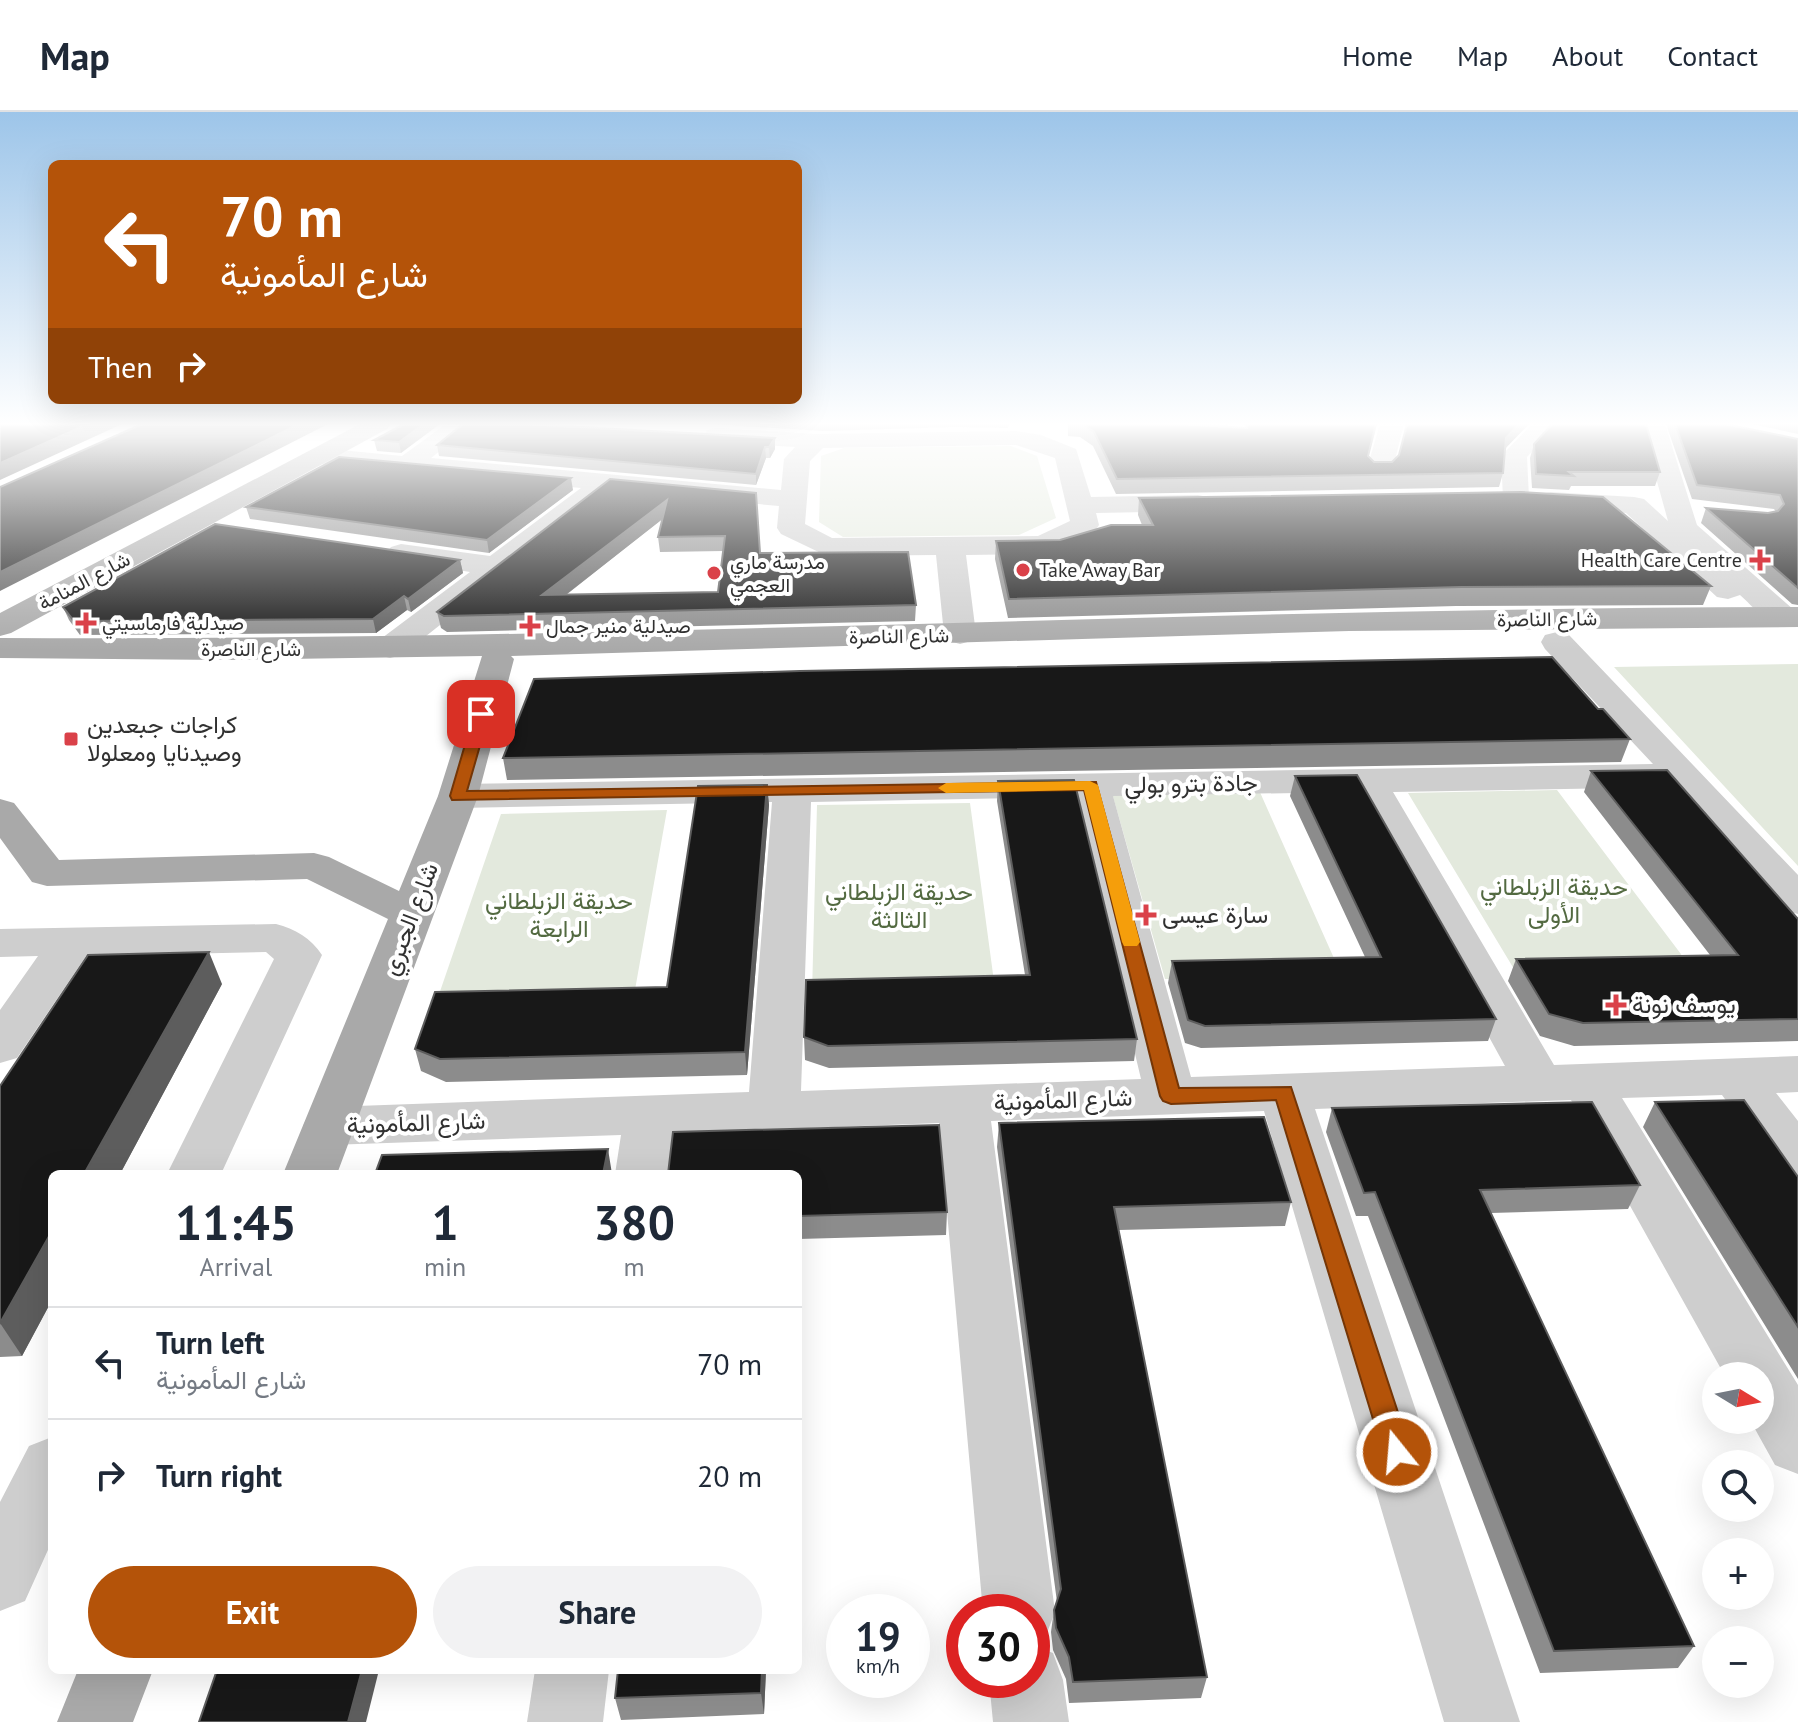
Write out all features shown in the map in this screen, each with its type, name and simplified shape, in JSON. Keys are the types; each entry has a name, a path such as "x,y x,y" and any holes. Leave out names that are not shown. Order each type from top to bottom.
{"main road":[{"name":"شارع المنامة","path":"8,612 218,499"},
{"name":"شارع المنامة","path":"8,612 237,499"},
{"path":"8,612 26,621 36,637 60,649"},
{"name":"شارع الناصرة","path":"0,648 390,648 1434,620 1787,625"},
{"name":"شارع الناصرة","path":"0,672 1217,643 1787,625"},
{"name":"شارع الجبري","path":"312,1170 458,796 497,659"},
{"path":"0,811 47,873 314,866 412,914"},
{"path":"95,1722 114,1674"}],"street":[{"path":"390,648 582,499"},
{"path":"793,499 791,528 827,547 1043,545 1085,525 1079,499"},
{"path":"1541,499 1693,511"},
{"path":"1688,499 1693,511"},
{"path":"1080,505 1220,503"},
{"path":"1634,505 1728,590"},
{"path":"1693,511 1684,528 1787,625"},
{"path":"193,522 238,529"},
{"path":"950,546 960,634"},
{"path":"373,549 494,566"},
{"path":"1557,642 1798,901"},
{"name":"جادة بترو بولي","path":"458,796 1684,775"},
{"path":"1367,780 1562,1082 1748,1362"},
{"path":"1090,785 1171,1096"},
{"path":"774,1110 792,791"},
{"path":"0,943 276,938 299,955 196,1170"},
{"path":"0,1046 72,942"},
{"name":"شارع المأمونية","path":"329,1126 1798,1074"},
{"path":"1736,1076 1798,1160"},
{"path":"1284,1092 1482,1722"},
{"path":"963,1103 1017,1594"},
{"path":"643,1170 651,1114"},
{"path":"1774,1403 1798,1444"},
{"path":"0,1576 48,1476"},
{"path":"565,1722 571,1674"},
{"path":"1028,1698 1031,1722"}],"green space":[{"path":"820,499 1050,499 1056,518 1019,535 843,537 819,522"},
{"path":"1798,664 1798,866 1614,667"},
{"path":"1259,790 1341,974 1165,979 1112,793"},
{"name":"حديقة الزبلطاني الأولى","path":"1557,790 1693,970 1517,974 1408,793"},
{"name":"حديقة الزبلطاني الثالثة","path":"970,803 995,989 812,993 817,805"},
{"name":"حديقة الزبلطاني الرابعة","path":"667,810 633,1001 435,1006 501,814"}],"building":[{"path":"0,499 147,499 0,572"},
{"path":"261,499 542,499 487,540 246,507"},
{"path":"584,499 756,499 760,553 908,552 916,605 444,616 437,612","holes":["667,500 658,537 725,536 718,592 542,595"]},
{"path":"1140,499 1606,499 1711,586 1461,587 1009,599 996,541 1060,540 1111,525 1153,525"},
{"path":"1782,499 1798,499 1798,588 1706,508 1768,513 1778,511 1784,504"},
{"path":"215,524 460,560 408,599 404,596 373,619 74,621 63,607"},
{"path":"1552,657 1598,709 1603,709 1630,739 503,758 534,679"},
{"path":"1667,770 1798,919 1798,1019 1583,1023 1549,1014 1516,959 1738,955 1591,771"},
{"path":"1357,775 1496,1019 1205,1026 1188,1020 1172,961 1381,957 1295,776"},
{"path":"1074,780 1137,1039 828,1046 804,1037 806,980 1030,975 998,781"},
{"path":"767,785 745,1052 440,1059 415,1049 435,992 667,987 698,786"},
{"path":"209,952 86,1170 48,1170 48,1238 0,1323 0,1086 88,955"},
{"path":"1744,1100 1798,1177 1798,1327 1655,1102"},
{"path":"1592,1102 1640,1185 1480,1190 1694,1646 1554,1651 1375,1192 1364,1193 1332,1108"},
{"path":"1264,1117 1291,1202 1114,1207 1207,1677 1073,1682 1069,1657 1056,1628 1054,1610 1061,1589 999,1123"},
{"path":"939,1125 947,1212 802,1216 802,1170 668,1170 673,1132"},
{"path":"608,1149 604,1170 376,1170 382,1155"},
{"path":"216,1674 361,1674 348,1722 199,1722"},
{"path":"618,1674 762,1674 761,1693 615,1698"}],"slow traffic":[{"path":"946,788 1090,785 1131,942"}],"place":[{"name":"Health Care Centre","path":"1760,560"},
{"name":"Take Away Bar","path":"1023,570"},
{"name":"مدرسة ماري العجمي","path":"714,573"},
{"name":"صيدلية فارماسيتي","path":"86,623"},
{"name":"صيدلية منير جمال","path":"530,626"},
{"name":"كراجات جبعدين وصيدنايا ومعلولا","path":"71,739"},
{"name":"سارة عيسى","path":"1146,915"},
{"name":"يوسف نونة","path":"1616,1005"}],"route":[{"path":"481,714 458,796 1090,785 1171,1096 1284,1092 1397,1452"}]}
